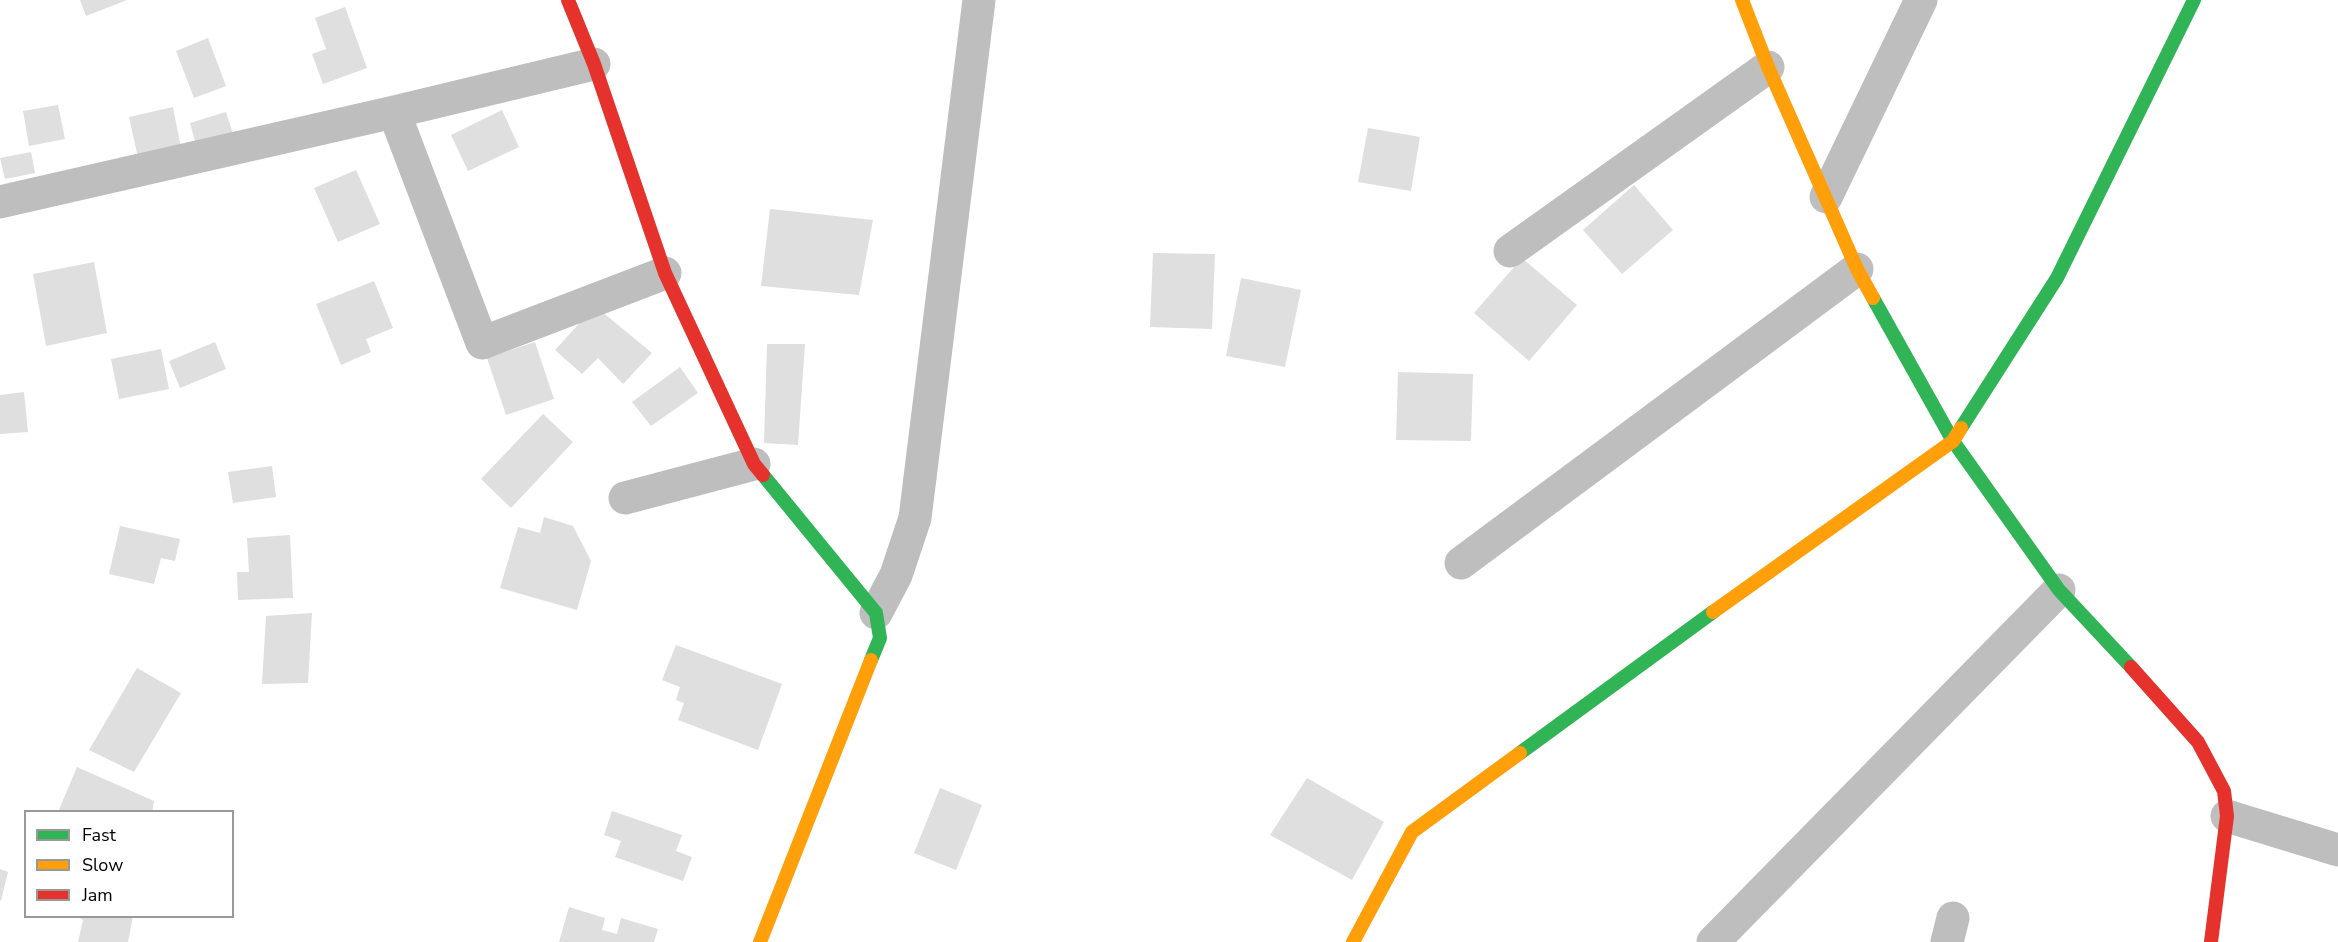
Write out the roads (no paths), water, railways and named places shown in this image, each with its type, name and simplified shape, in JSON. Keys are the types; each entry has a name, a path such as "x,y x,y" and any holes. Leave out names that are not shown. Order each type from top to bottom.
{"street":[{"path":"568,0 594,63 665,273 754,464 876,613 880,638 760,942"},
{"path":"876,613 896,575 915,518 979,0"},
{"path":"1742,0 1768,67 1857,269 1953,441 2059,590 2198,742 2224,791 2227,816 2211,942"},
{"path":"1826,197 1921,0"},
{"path":"1353,942 1412,832 1741,591 1953,441 2057,278 2194,0"},
{"path":"0,202 394,112 594,63"},
{"path":"1510,251 1768,67"},
{"path":"394,112 482,343 665,273"},
{"path":"1461,563 1857,269"},
{"path":"625,498 754,464"},
{"path":"1713,942 2059,590"},
{"path":"2227,816 2338,850"}]}
